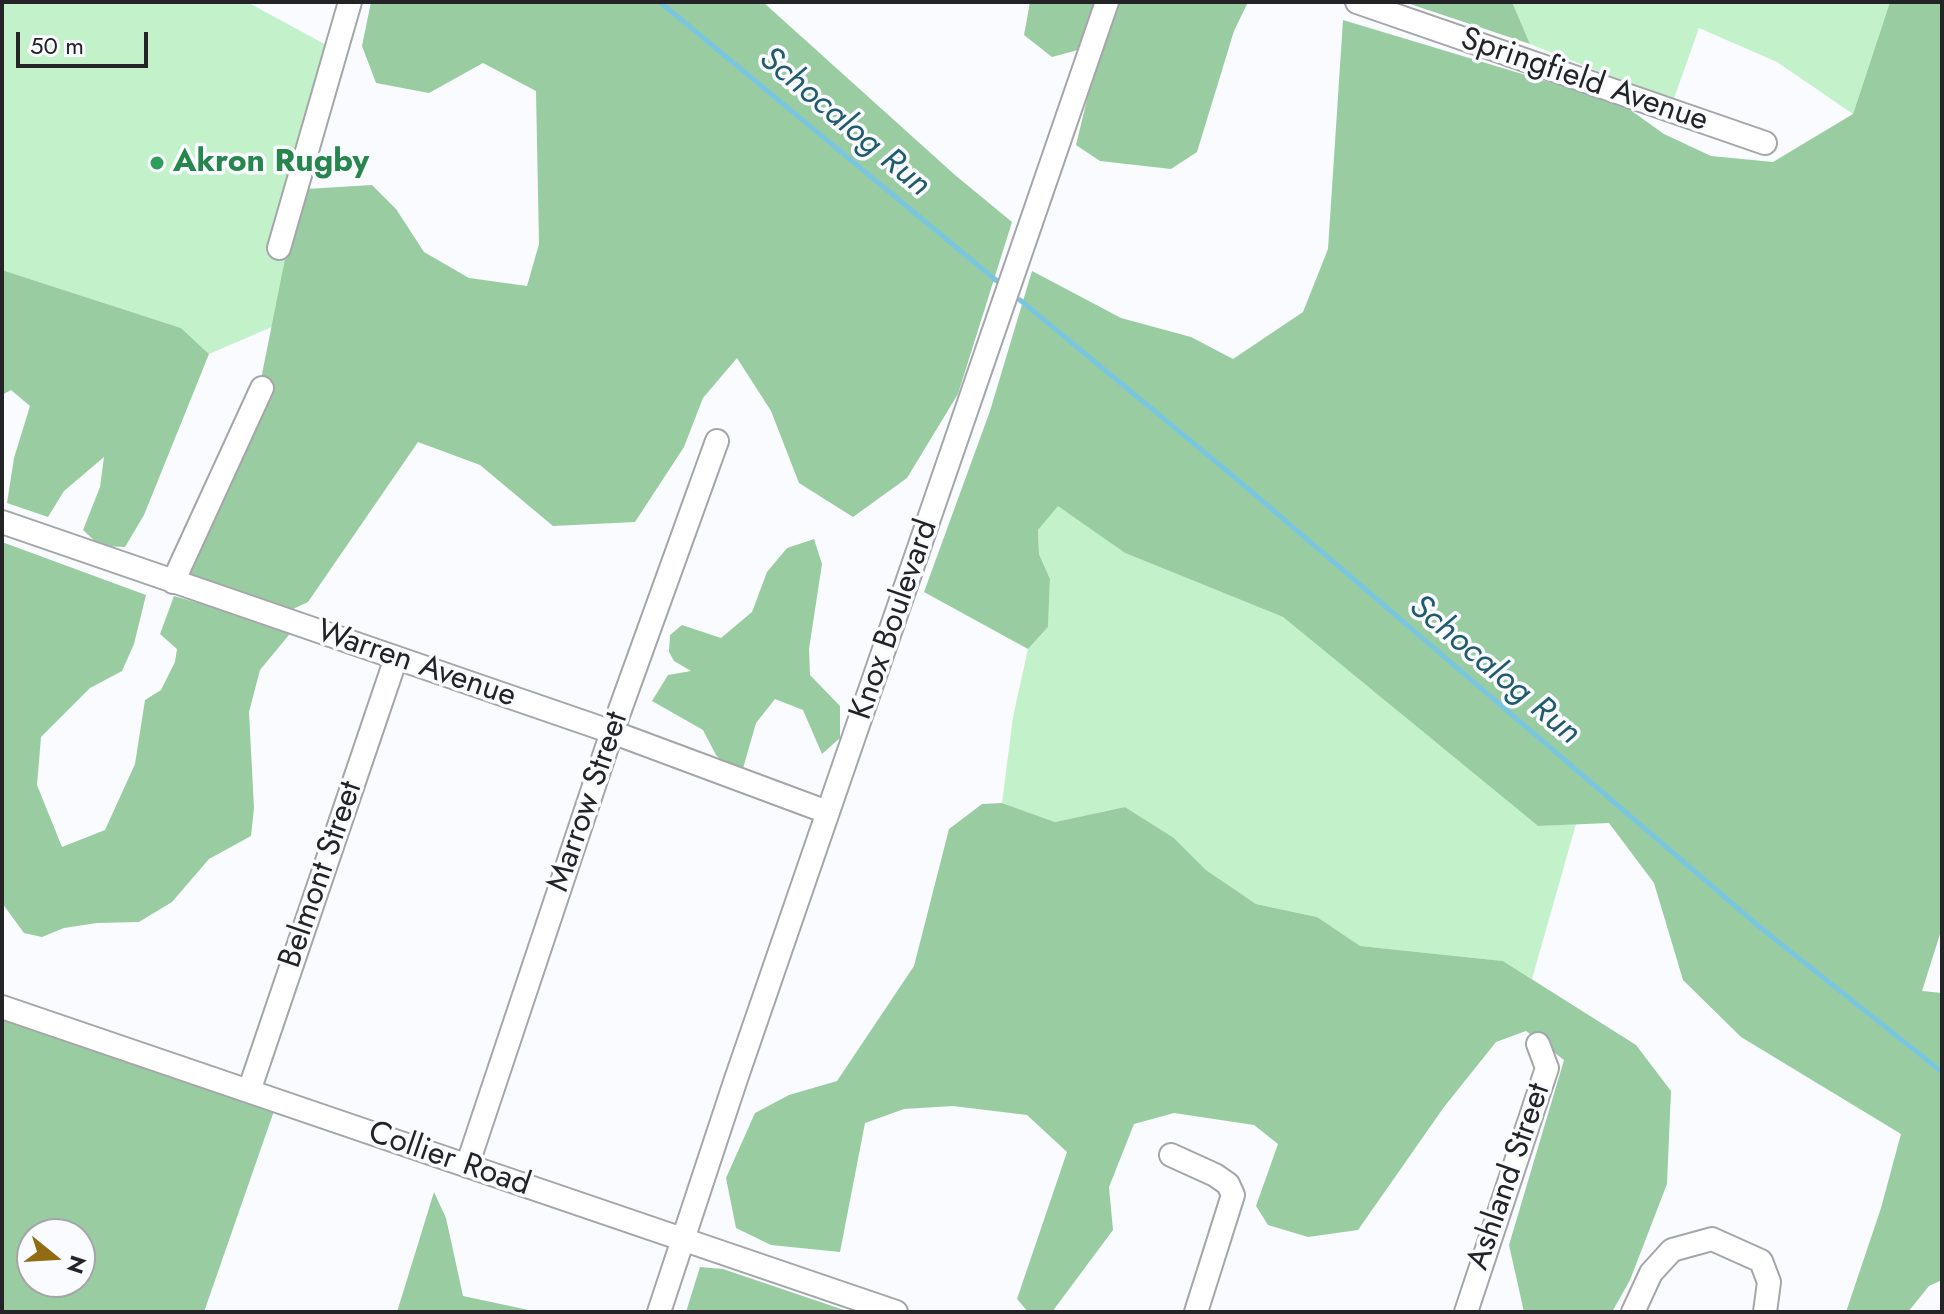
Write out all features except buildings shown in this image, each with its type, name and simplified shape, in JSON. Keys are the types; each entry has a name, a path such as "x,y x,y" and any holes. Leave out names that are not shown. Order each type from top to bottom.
{"street":[{"path":"279,248 350,2"},
{"name":"Knox Boulevard","path":"659,1312 827,812 1107,2"},
{"name":"Springfield Avenue","path":"1357,2 1765,143"},
{"path":"173,582 262,388"},
{"name":"Marrow Street","path":"467,1166 612,732 717,441"},
{"name":"Warren Avenue","path":"2,522 612,732 827,812"},
{"name":"Belmont Street","path":"249,1091 396,658"},
{"name":"Collier Road","path":"2,1007 896,1312"},
{"name":"Ashland Street","path":"1466,1312 1547,1068 1538,1044"},
{"path":"1171,1155 1215,1175 1228,1184 1233,1195 1196,1312"},
{"path":"1633,1312 1651,1273 1672,1250 1712,1239 1761,1261 1769,1282 1765,1312"}],"green space":[{"name":"Akron Rugby","path":"2,2 247,2 343,54 288,244 274,326 209,354 181,328 2,270"},
{"path":"371,2 763,2 955,175 1012,222 958,394 907,478 853,517 799,483 771,411 737,358 703,398 684,447 635,522 553,526 480,465 418,442 308,602 293,609 188,574 249,439 288,244 306,189 372,185 396,209 424,252 469,278 527,286 539,244 536,91 483,63 429,93 376,83 362,46"},
{"path":"1030,2 1095,2 1078,50 1052,57 1024,35"},
{"path":"1119,2 1248,2 1234,31 1197,152 1171,169 1100,161 1076,145 1091,83"},
{"path":"1404,2 1512,2 1530,44"},
{"path":"1512,2 1890,2 1853,114 1777,62 1699,28 1673,101 1530,44"},
{"path":"1890,2 1942,2 1942,928 1922,991 1942,993 1942,1280 1929,1286 1908,1312 1846,1312 1881,1208 1901,1134 1741,1037 1683,980 1654,883 1609,823 1538,826 1283,617 1125,553 1058,506 1038,530 1039,554 1050,579 1048,627 1028,649 924,592 990,411 1032,271 1121,318 1191,337 1233,359 1303,312 1328,249 1343,20 1622,104 1664,134 1711,156 1773,162 1853,114"},
{"path":"2,270 181,328 209,354 144,515 125,547 100,546 83,530 100,487 104,457 64,491 48,517 7,503 14,458 30,406 11,390 2,395"},
{"path":"1058,505 1125,553 1283,617 1538,826 1576,824 1532,979 1503,961 1359,946 1317,917 1256,904 1206,870 1174,838 1125,807 1055,822 1002,803 1013,717 1028,649 1048,627 1050,579 1039,554 1038,530"},
{"path":"814,539 822,564 809,649 810,675 840,706 840,738 822,754 803,710 775,699 756,723 742,772 727,766 716,755 703,730 652,701 668,675 691,671 674,661 669,652 670,635 682,625 721,638 752,612 767,572 787,548"},
{"path":"2,542 146,595 134,644 122,671 90,688 41,737 37,785 62,847 105,830 135,764 145,700 161,690 175,662 177,649 160,634 174,596 293,630 260,670 249,712 254,808 251,836 209,859 172,902 139,922 64,928 42,937 24,933 2,903"},
{"path":"1002,803 1055,822 1125,807 1174,838 1206,870 1256,904 1317,917 1360,946 1503,961 1636,1045 1671,1091 1667,1184 1630,1280 1612,1312 1524,1312 1509,1245 1564,1060 1526,1031 1496,1042 1444,1107 1358,1230 1308,1237 1268,1225 1256,1206 1278,1144 1254,1125 1174,1113 1134,1124 1109,1187 1113,1230 1052,1312 1028,1312 1017,1299 1067,1152 1027,1115 953,1106 904,1109 865,1123 840,1252 771,1245 736,1228 726,1178 755,1113 789,1095 837,1081 914,966 949,829 982,804"},
{"path":"2,1018 274,1111 204,1312 2,1312"},
{"path":"434,1192 446,1218 463,1296 538,1312 397,1312"},
{"path":"700,1267 723,1269 850,1312 686,1312"}],"waterway":[{"name":"Schocalog Run","path":"660,2 997,281"},
{"name":"Schocalog Run","path":"1020,300 1232,475 1761,928 1942,1072"}],"place":[{"name":"Akron Rugby","path":"157,163"}]}
